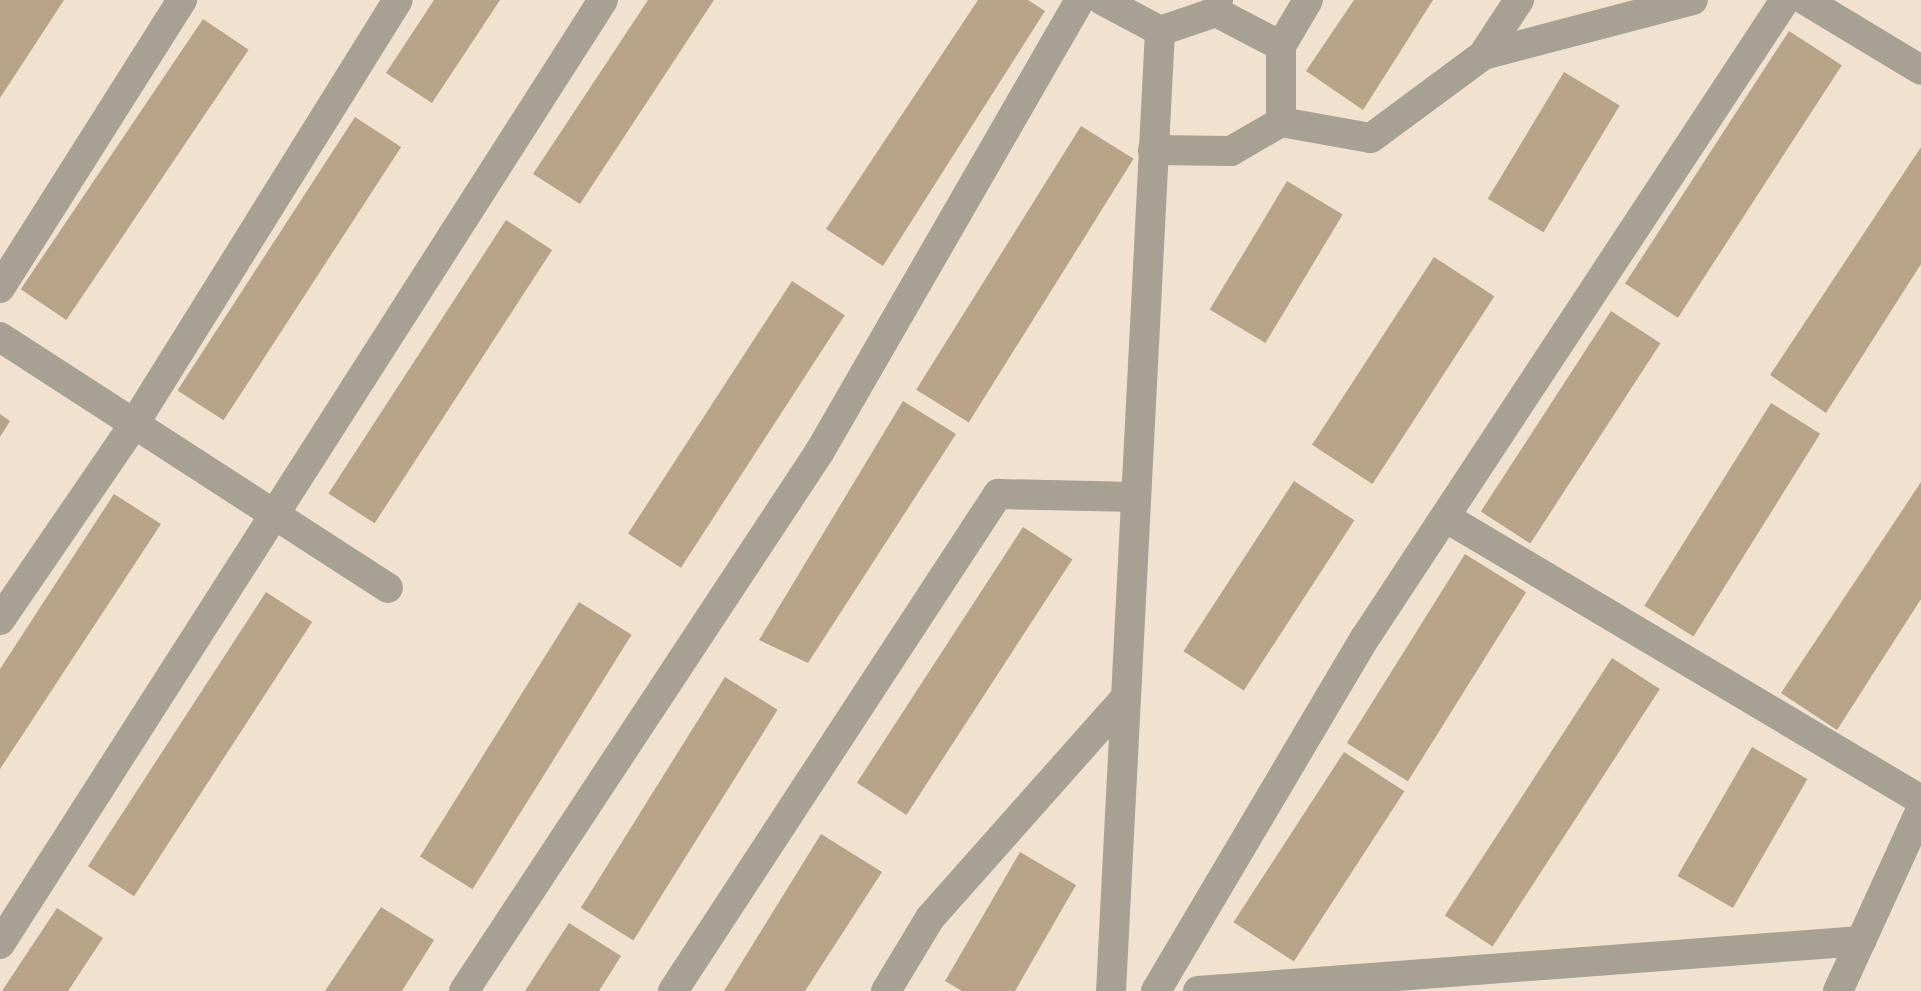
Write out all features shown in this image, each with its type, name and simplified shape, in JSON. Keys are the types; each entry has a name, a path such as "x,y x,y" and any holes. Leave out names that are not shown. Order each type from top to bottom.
{"street":[{"path":"0,288 182,0"},
{"path":"0,620 134,424 398,0"},
{"path":"0,944 603,0"},
{"path":"464,991 820,451 1080,0"},
{"path":"1102,0 1160,31"},
{"path":"1281,122 1282,46 1308,0"},
{"path":"1154,150 1231,151 1281,122 1372,138 1483,55 1519,0"},
{"path":"1483,55 1693,0"},
{"path":"1156,991 1445,518 1785,0"},
{"path":"1805,0 1921,70"},
{"path":"1160,31 1217,6 1282,46"},
{"path":"1111,991 1160,31"},
{"path":"0,337 388,588"},
{"path":"673,991 998,494 1136,497"},
{"path":"1445,518 1921,800"},
{"path":"886,991 930,918 1126,696"},
{"path":"1838,991 1921,810"},
{"path":"1198,991 1861,941"}],"building":[{"path":"0,0 64,0 0,98"},
{"path":"434,0 500,0 432,103 386,73"},
{"path":"648,0 714,0 580,204 533,174"},
{"path":"978,0 1028,0 1045,11 883,266 826,229"},
{"path":"1354,0 1433,0 1363,110 1306,71"},
{"path":"203,19 249,50 66,320 21,289"},
{"path":"1789,31 1842,65 1678,318 1625,283"},
{"path":"1564,72 1620,105 1543,232 1488,199"},
{"path":"355,117 401,147 224,420 177,390"},
{"path":"1081,126 1134,159 969,423 916,390"},
{"path":"1921,147 1921,264 1826,413 1770,375"},
{"path":"1287,181 1343,214 1265,343 1210,310"},
{"path":"506,220 552,250 375,523 328,493"},
{"path":"1434,257 1494,296 1372,484 1312,445"},
{"path":"792,281 845,315 681,568 628,533"},
{"path":"1611,311 1660,343 1530,544 1481,511"},
{"path":"903,401 956,434 808,663 759,640"},
{"path":"1771,403 1820,434 1694,636 1644,606"},
{"path":"0,414 10,421 0,437"},
{"path":"1294,481 1354,520 1244,690 1183,651"},
{"path":"1921,482 1921,599 1837,730 1781,693"},
{"path":"114,494 161,524 0,769 0,669"},
{"path":"1023,527 1072,559 906,815 857,783"},
{"path":"1465,554 1526,592 1408,781 1347,743"},
{"path":"266,592 312,622 134,896 88,866"},
{"path":"579,602 632,635 473,889 420,856"},
{"path":"1612,658 1660,689 1493,947 1445,915"},
{"path":"725,677 778,710 633,941 581,908"},
{"path":"1752,747 1807,779 1733,908 1678,876"},
{"path":"1344,752 1404,791 1294,961 1233,922"},
{"path":"821,834 882,872 805,991 724,991"},
{"path":"1020,852 1076,885 1015,991 962,991 945,981"},
{"path":"381,907 434,940 402,991 325,991"},
{"path":"57,908 103,938 68,991 2,991"},
{"path":"569,923 621,956 599,991 525,991"}]}
